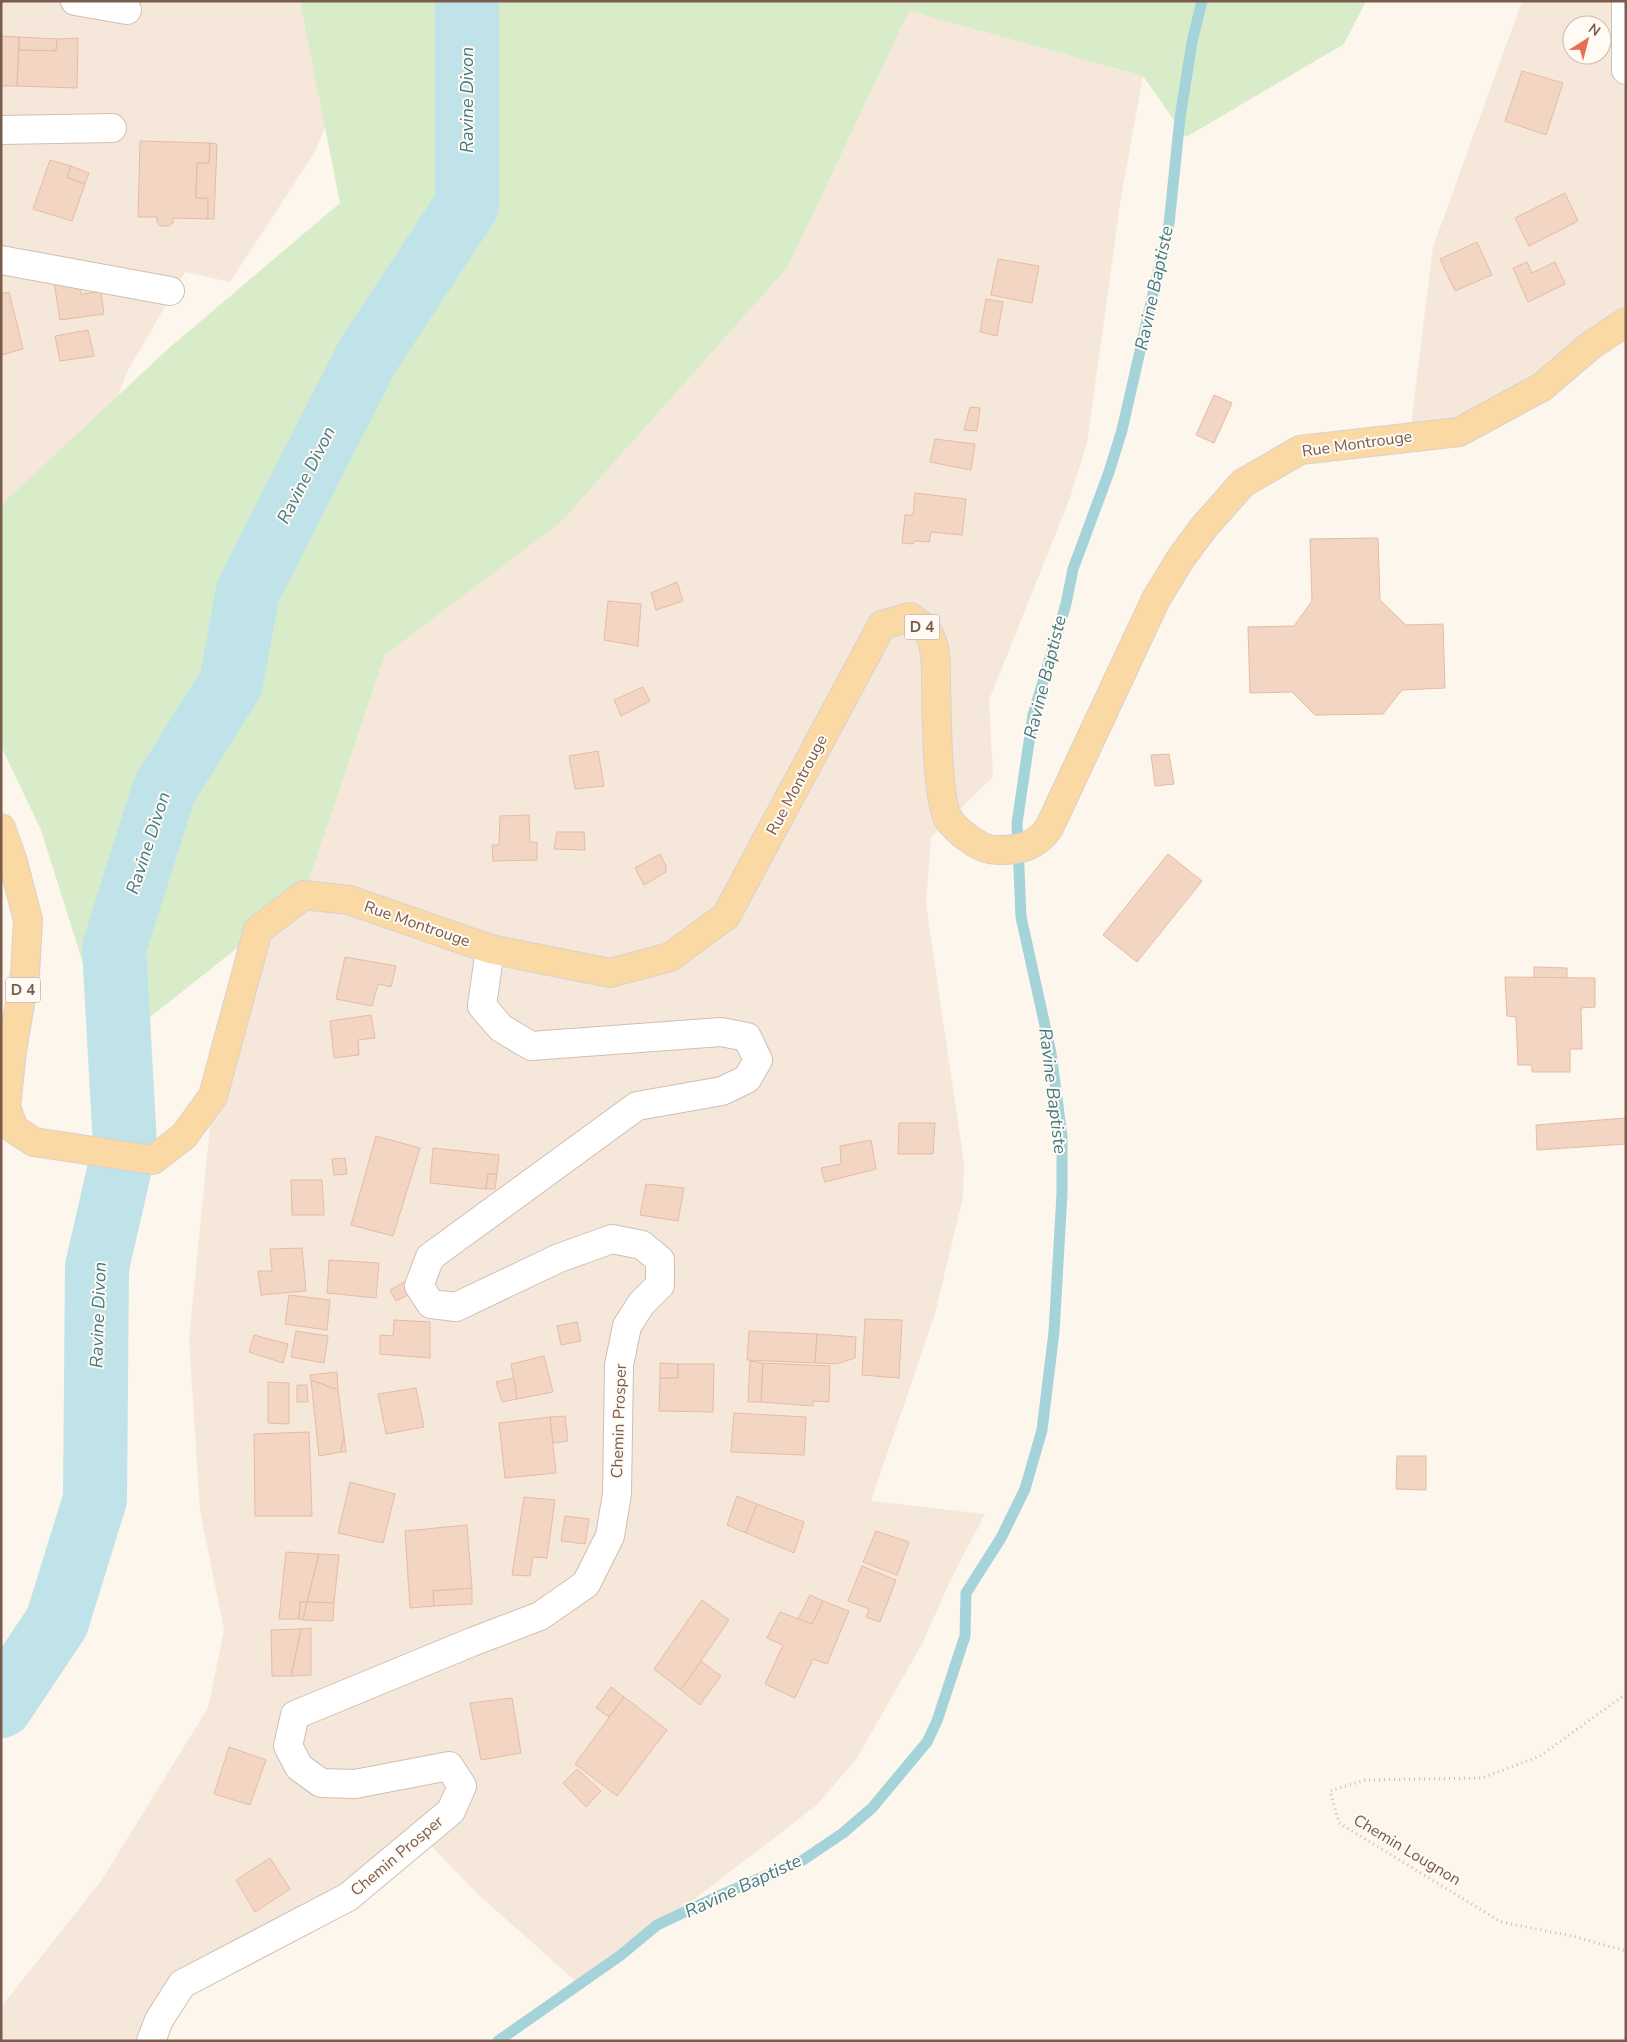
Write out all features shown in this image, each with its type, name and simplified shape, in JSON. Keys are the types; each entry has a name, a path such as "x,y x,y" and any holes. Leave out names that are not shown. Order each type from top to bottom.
{"main road":[{"name":"Rue Montrouge","path":"1,828 13,862 28,920 25,974 12,1051 6,1107 14,1129 34,1142 153,1160 184,1136 213,1096 258,930 304,895 349,900 490,949 610,973 670,957 726,916 882,625 910,617 928,631 936,655 937,724 942,796 948,818 960,832 975,844 993,851 1017,850 1030,846 1041,838 1049,828 1156,599 1181,558 1204,527 1243,484 1300,450 1459,432 1542,387 1590,346 1626,322"}],"street":[{"path":"75,1 127,10"},
{"path":"1626,1 1626,70"},
{"path":"1,130 112,128"},
{"path":"1,260 170,291"},
{"name":"Chemin Prosper","path":"150,2041 159,2020 182,1984 348,1898 451,1811 462,1786 449,1766 355,1784 321,1783 299,1767 288,1746 295,1715 540,1616 586,1584 610,1536 616,1494 618,1365 627,1326 641,1304 660,1285 660,1260 642,1245 612,1239 560,1258 456,1307 431,1304 418,1286 430,1257 637,1106 722,1091 747,1079 758,1060 747,1036 721,1032 532,1046 501,1028 482,1006 490,949"}],"path":[{"name":"Chemin Lougnon","path":"1626,1694 1540,1756 1482,1778 1365,1780 1330,1791 1339,1823 1501,1922 1572,1936 1626,1951"}],"shaded area":[{"path":"1,1 317,1 343,82 315,152 230,282 185,272 127,372 103,437 1,620"},
{"path":"1522,1 1626,1 1626,310 1580,335 1532,377 1496,398 1449,421 1411,425 1433,247"},
{"path":"909,11 1143,76 1121,198 1087,443 1070,498 989,700 993,777 931,837 926,904 964,1163 963,1197 935,1314 871,1501 985,1514 952,1577 922,1644 857,1758 817,1805 581,1986 480,1896 421,1836 182,1984 151,2041 1,2041 1,2007 101,1881 208,1708 224,1630 200,1511 189,1339 213,1096 258,930 304,895 385,655 561,522 788,267"}],"green space":[{"path":"300,1 1366,1 1344,44 1186,137 1143,76 909,11 788,267 561,522 385,655 304,895 110,1049 41,830 1,746 1,505 169,348 340,203"}],"building":[{"path":"1,36 19,37 17,86 1,86"},
{"path":"19,37 57,39 56,51 19,50"},
{"path":"78,38 77,88 17,86 19,50 56,51 57,39"},
{"path":"1522,71 1563,83 1546,135 1505,121"},
{"path":"140,141 210,143 209,163 197,163 196,198 208,198 208,219 173,218 173,223 169,226 160,226 157,222 157,217 138,217"},
{"path":"210,143 217,144 214,219 208,219 208,198 196,198 197,163 209,163"},
{"path":"50,160 71,166 67,177 85,184 72,221 33,209"},
{"path":"71,166 89,173 85,184 67,177"},
{"path":"1565,193 1578,221 1529,246 1515,218"},
{"path":"1477,242 1492,275 1455,291 1440,259"},
{"path":"998,259 1039,266 1032,303 991,295"},
{"path":"1527,262 1532,273 1555,262 1565,284 1528,302 1513,268"},
{"path":"78,278 81,294 101,292 104,314 60,320 54,282"},
{"path":"9,292 23,349 1,355 1,294"},
{"path":"986,299 1003,302 997,336 980,332"},
{"path":"88,330 94,356 60,361 55,336"},
{"path":"1214,395 1232,403 1214,443 1196,435"},
{"path":"970,407 980,408 977,431 964,430"},
{"path":"935,439 975,444 971,470 930,462"},
{"path":"915,493 966,499 962,535 931,532 929,542 915,541 913,544 902,543 905,515 913,515"},
{"path":"1378,538 1380,600 1406,625 1443,624 1445,688 1402,690 1383,714 1315,715 1292,692 1250,693 1248,627 1294,626 1312,601 1310,539"},
{"path":"677,582 683,601 656,610 651,593"},
{"path":"608,601 641,604 638,646 604,640"},
{"path":"643,687 650,701 621,716 614,700"},
{"path":"598,751 604,786 575,789 569,756"},
{"path":"1169,754 1174,784 1155,786 1151,755"},
{"path":"529,815 530,842 537,842 537,860 493,861 492,845 499,845 500,816"},
{"path":"557,832 584,832 585,850 554,849"},
{"path":"660,854 666,866 666,872 644,885 635,868"},
{"path":"1168,854 1202,881 1137,962 1103,935"},
{"path":"345,957 396,966 391,987 378,984 372,1006 336,999"},
{"path":"1534,967 1567,968 1567,979 1534,978"},
{"path":"1505,977 1595,978 1595,1007 1581,1008 1582,1049 1570,1049 1570,1072 1532,1072 1532,1065 1518,1065 1516,1017 1507,1016"},
{"path":"371,1015 375,1038 358,1040 359,1055 334,1058 330,1021"},
{"path":"1626,1118 1626,1144 1537,1150 1536,1125"},
{"path":"899,1123 935,1123 933,1154 898,1154"},
{"path":"376,1136 420,1148 393,1236 351,1225"},
{"path":"871,1140 876,1169 825,1182 821,1168 841,1164 840,1146"},
{"path":"433,1148 499,1155 497,1174 488,1174 486,1189 430,1183"},
{"path":"345,1158 347,1174 334,1175 332,1159"},
{"path":"488,1174 497,1174 495,1189 486,1189"},
{"path":"291,1180 322,1180 324,1215 292,1215"},
{"path":"646,1184 684,1188 678,1221 640,1215"},
{"path":"302,1248 306,1291 261,1295 258,1271 272,1271 270,1249"},
{"path":"329,1260 379,1263 376,1298 327,1293"},
{"path":"406,1281 412,1293 396,1301 390,1290"},
{"path":"289,1295 330,1300 327,1330 285,1324"},
{"path":"865,1319 902,1320 899,1378 862,1375"},
{"path":"394,1320 430,1322 430,1358 380,1354 380,1335 393,1336"},
{"path":"577,1322 581,1341 561,1345 557,1326"},
{"path":"296,1331 328,1336 324,1363 291,1357"},
{"path":"749,1331 817,1334 815,1363 747,1360"},
{"path":"817,1334 856,1337 855,1358 836,1364 815,1363"},
{"path":"254,1335 288,1344 283,1363 249,1352"},
{"path":"544,1356 553,1392 517,1399 511,1364"},
{"path":"750,1361 763,1363 761,1402 748,1402"},
{"path":"660,1363 678,1364 678,1378 660,1378"},
{"path":"763,1363 830,1366 829,1402 813,1401 813,1406 761,1402"},
{"path":"678,1364 714,1364 713,1412 659,1411 660,1378 678,1378"},
{"path":"337,1372 338,1390 311,1380 310,1375"},
{"path":"514,1378 517,1399 502,1402 496,1382"},
{"path":"311,1380 338,1390 344,1436 341,1452 319,1456"},
{"path":"268,1382 289,1383 289,1424 268,1423"},
{"path":"297,1385 307,1385 308,1402 297,1402"},
{"path":"416,1388 424,1427 386,1434 378,1394"},
{"path":"734,1413 806,1417 804,1455 731,1452"},
{"path":"565,1416 568,1441 553,1443 550,1417"},
{"path":"550,1417 556,1473 505,1478 499,1423"},
{"path":"309,1432 312,1516 255,1516 254,1434"},
{"path":"344,1436 346,1452 341,1452"},
{"path":"1397,1456 1426,1456 1426,1490 1396,1489"},
{"path":"350,1482 395,1494 383,1543 338,1533"},
{"path":"737,1496 757,1504 746,1533 727,1525"},
{"path":"524,1497 555,1500 547,1558 533,1557 530,1576 512,1575"},
{"path":"757,1504 804,1522 794,1553 746,1533"},
{"path":"565,1516 589,1519 585,1544 561,1541"},
{"path":"467,1525 472,1588 433,1591 434,1606 410,1608 405,1531"},
{"path":"876,1531 909,1542 897,1575 863,1562"},
{"path":"286,1552 319,1554 307,1602 300,1602 299,1619 279,1619"},
{"path":"319,1554 339,1555 334,1603 307,1602"},
{"path":"862,1566 896,1580 880,1622 866,1617 869,1609 848,1601"},
{"path":"472,1588 472,1604 434,1606 433,1591"},
{"path":"810,1595 823,1601 812,1624 798,1619"},
{"path":"702,1600 729,1620 681,1690 654,1669"},
{"path":"823,1601 849,1611 827,1664 813,1659 795,1698 765,1684 783,1645 767,1638 780,1612 812,1624"},
{"path":"300,1602 307,1602 303,1620 299,1619"},
{"path":"307,1602 334,1603 333,1621 303,1620"},
{"path":"311,1628 311,1675 291,1676 301,1629"},
{"path":"301,1629 291,1676 272,1676 271,1630"},
{"path":"701,1661 721,1676 700,1705 681,1690"},
{"path":"611,1687 624,1697 609,1717 596,1708"},
{"path":"624,1697 667,1730 617,1796 575,1764"},
{"path":"512,1698 521,1753 481,1760 470,1703"},
{"path":"229,1747 266,1760 250,1805 214,1794"},
{"path":"577,1769 601,1791 586,1807 563,1783"},
{"path":"270,1858 290,1889 255,1912 236,1880"}],"waterway":[{"name":"Ravine Divon","path":"1,1706 57,1622 95,1499 97,1267 125,1145 114,948 164,790 231,683 248,591 368,355 467,205 467,1"},
{"name":"Ravine Baptiste","path":"498,2041 621,1955 657,1925 803,1860 843,1833 872,1808 927,1742 937,1721 965,1636 966,1593 1001,1538 1025,1489 1042,1430 1054,1332 1062,1194 1062,1136 1051,1053 1021,917 1017,823 1033,715 1066,604 1073,569 1109,472 1122,430 1169,224 1180,118 1192,42 1202,1"}]}
